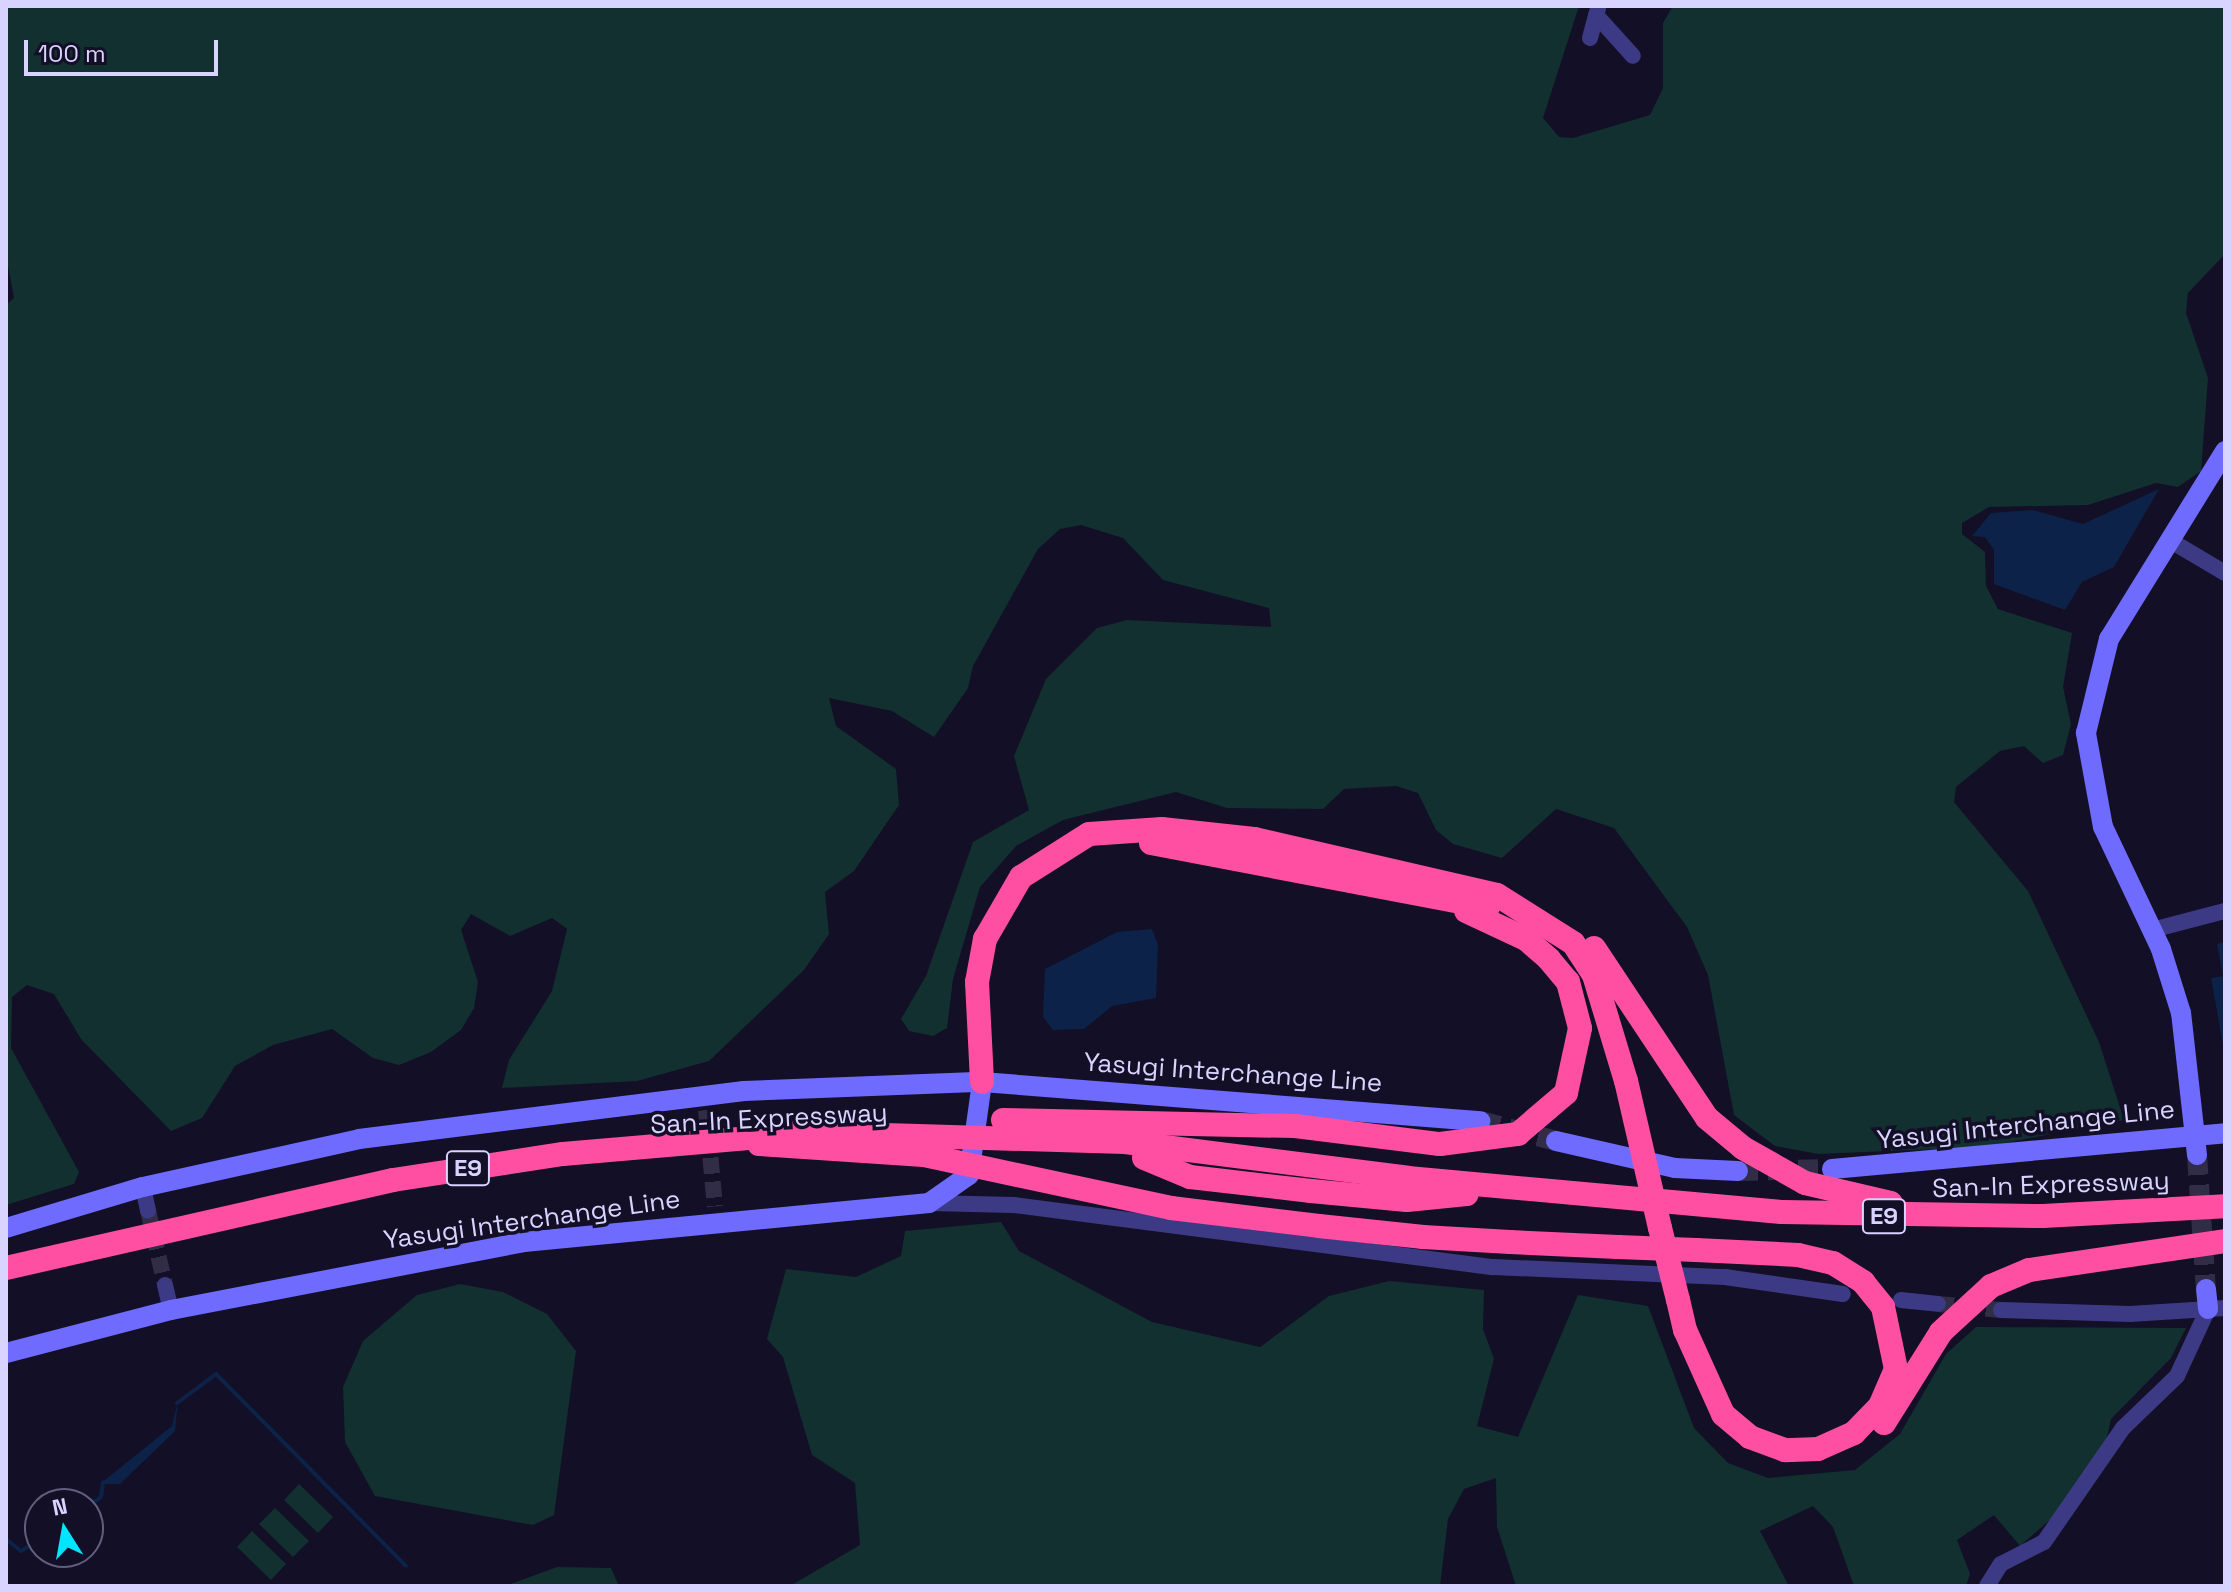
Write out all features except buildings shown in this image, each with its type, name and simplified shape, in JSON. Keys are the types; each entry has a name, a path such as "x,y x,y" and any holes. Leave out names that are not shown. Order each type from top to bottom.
{"highway":[{"path":"982,1082 977,982 985,939 1021,877 1052,852 1089,834 1162,829 1502,882 1545,901 1607,965 1675,1079 1743,1148 1840,1194 1925,1204 1955,1217"},
{"path":"982,1082 992,1049 996,943 1010,910 1058,861 1118,842 1154,843 1386,890 1503,910 1564,952 1599,1021 1634,1142"},
{"path":"1384,865 1497,895 1573,943 1609,1012 1634,1142 1671,1299 1680,1356 1710,1416 1756,1453 1814,1461 1871,1437 1941,1332 1991,1286 2029,1270 2225,1241"},
{"path":"748,1141 939,1139 1029,1133 1295,1126 1454,1144 1518,1134 1543,1119 1566,1093 1578,1060 1580,1028 1568,982 1526,939 1499,925 1386,890"},
{"name":"E9","path":"1029,1133 1144,1151 1411,1168 1490,1188"},
{"path":"748,1141 939,1139 1021,1174 1171,1208 1334,1228 1798,1255 1833,1263 1863,1282 1883,1307 1896,1369 1880,1406 1854,1433 1818,1449 1785,1450 1750,1437 1723,1414 1702,1379 1671,1299"},
{"name":"San-In Expressway","path":"6,1268 393,1180 748,1141"},
{"name":"San-In Expressway","path":"6,1277 292,1208 476,1174 748,1141"},
{"name":"E9","path":"1144,1151 1190,1177 1311,1191 1407,1200 1490,1188"},
{"name":"San-In Expressway","path":"1490,1188 1955,1217 2225,1206"}],"main road":[{"path":"2197,1155 2181,1013 2152,930 2103,827 2086,733 2109,639 2225,451"},
{"name":"Yasugi Interchange Line","path":"6,1353 171,1310 524,1242 716,1214 929,1203 950,1196 969,1175 982,1082"},
{"name":"Yasugi Interchange Line","path":"6,1228 143,1187 375,1137 705,1102 982,1082 1480,1121"},
{"name":"Yasugi Interchange Line","path":"1832,1169 2225,1133"},
{"path":"1556,1141 1675,1168 1738,1171"}],"street":[{"path":"1590,38 1597,10"},
{"path":"1597,10 1633,56"},
{"path":"2171,541 2225,573"},
{"path":"2152,930 2225,911"},
{"path":"143,1187 148,1210"},
{"path":"929,1203 1014,1205 1493,1267 1725,1277 1843,1294"},
{"path":"165,1285 171,1310"},
{"path":"1901,1300 1938,1304"},
{"path":"1987,1586 2001,1564 2044,1542 2123,1428 2177,1376 2213,1302 2001,1310"}],"green space":[{"path":"6,6 1579,6 1543,118 1559,137 1573,138 1650,115 1663,88 1663,23 1673,6 2225,6 2225,254 2188,293 2186,313 2208,378 2201,471 2178,487 2156,483 2088,505 1989,507 1962,523 1962,534 1985,552 1986,586 1998,609 2072,633 2063,687 2071,724 2063,755 2043,763 2024,746 2000,751 1956,787 1954,802 2028,891 2099,1042 2124,1120 1984,1147 1818,1154 1775,1146 1734,1115 1708,975 1687,927 1614,828 1556,809 1502,858 1453,844 1436,830 1418,793 1396,786 1344,789 1323,809 1227,808 1176,792 1063,820 1016,846 980,887 953,979 947,1028 933,1036 909,1031 901,1019 926,976 973,842 1029,810 1014,756 1046,679 1097,628 1127,620 1271,627 1269,608 1163,580 1123,538 1081,525 1060,529 1038,549 973,666 968,688 934,737 892,711 829,698 836,726 896,769 899,805 854,871 825,892 829,934 804,970 709,1061 637,1081 502,1088 509,1060 552,991 567,929 552,918 510,936 471,914 461,930 478,982 474,1008 461,1030 431,1052 399,1065 373,1058 332,1029 273,1045 235,1066 202,1118 171,1131 81,1039 54,994 27,985 12,997 11,1048 79,1172 74,1184 6,1205 6,305 14,298 6,255"},
{"path":"1001,1222 1019,1251 1152,1322 1260,1347 1329,1296 1389,1281 1484,1290 1483,1329 1494,1359 1477,1426 1518,1437 1578,1295 1648,1306 1694,1428 1728,1463 1768,1478 1855,1470 1900,1434 1946,1354 1976,1327 2186,1328 2171,1358 2111,1419 2104,1451 2053,1517 2020,1546 1994,1515 1957,1540 1970,1574 1966,1586 1854,1586 1833,1527 1813,1506 1760,1531 1789,1586 1516,1586 1497,1527 1496,1478 1464,1489 1448,1519 1440,1586 790,1586 860,1545 855,1483 812,1455 783,1357 767,1339 786,1269 856,1277 901,1256 905,1231"},
{"path":"460,1284 503,1292 547,1314 576,1351 554,1515 533,1525 375,1496 345,1442 343,1387 363,1341 417,1295"},
{"path":"299,1484 333,1517 318,1533 284,1500"},
{"path":"275,1508 309,1541 293,1557 259,1524"},
{"path":"252,1531 286,1564 271,1580 237,1547"},
{"path":"557,1567 611,1568 619,1586 505,1586"}],"water":[{"path":"2159,489 2114,567 2082,582 2065,610 1994,584 1994,550 1985,537 1972,536 1991,513 2033,510 2083,524"},
{"path":"1152,929 1158,945 1156,998 1112,1006 1084,1029 1053,1030 1043,1017 1045,969 1117,932"},
{"path":"2225,942 2225,1056 2211,978 2223,976 2217,944"},
{"path":"178,1401 175,1431 120,1484 100,1484 172,1426"}],"waterway":[{"path":"177,1403 216,1374 406,1566"},
{"path":"102,1488 103,1482"},
{"path":"6,1539 21,1551 24,1549"}],"tunnel":[{"path":"706,1110 715,1207"},
{"path":"1480,1121 1556,1141"},
{"path":"2197,1155 2206,1289"},
{"path":"1738,1171 1832,1169"},
{"path":"148,1210 165,1285"},
{"path":"1938,1304 2001,1310"}]}
